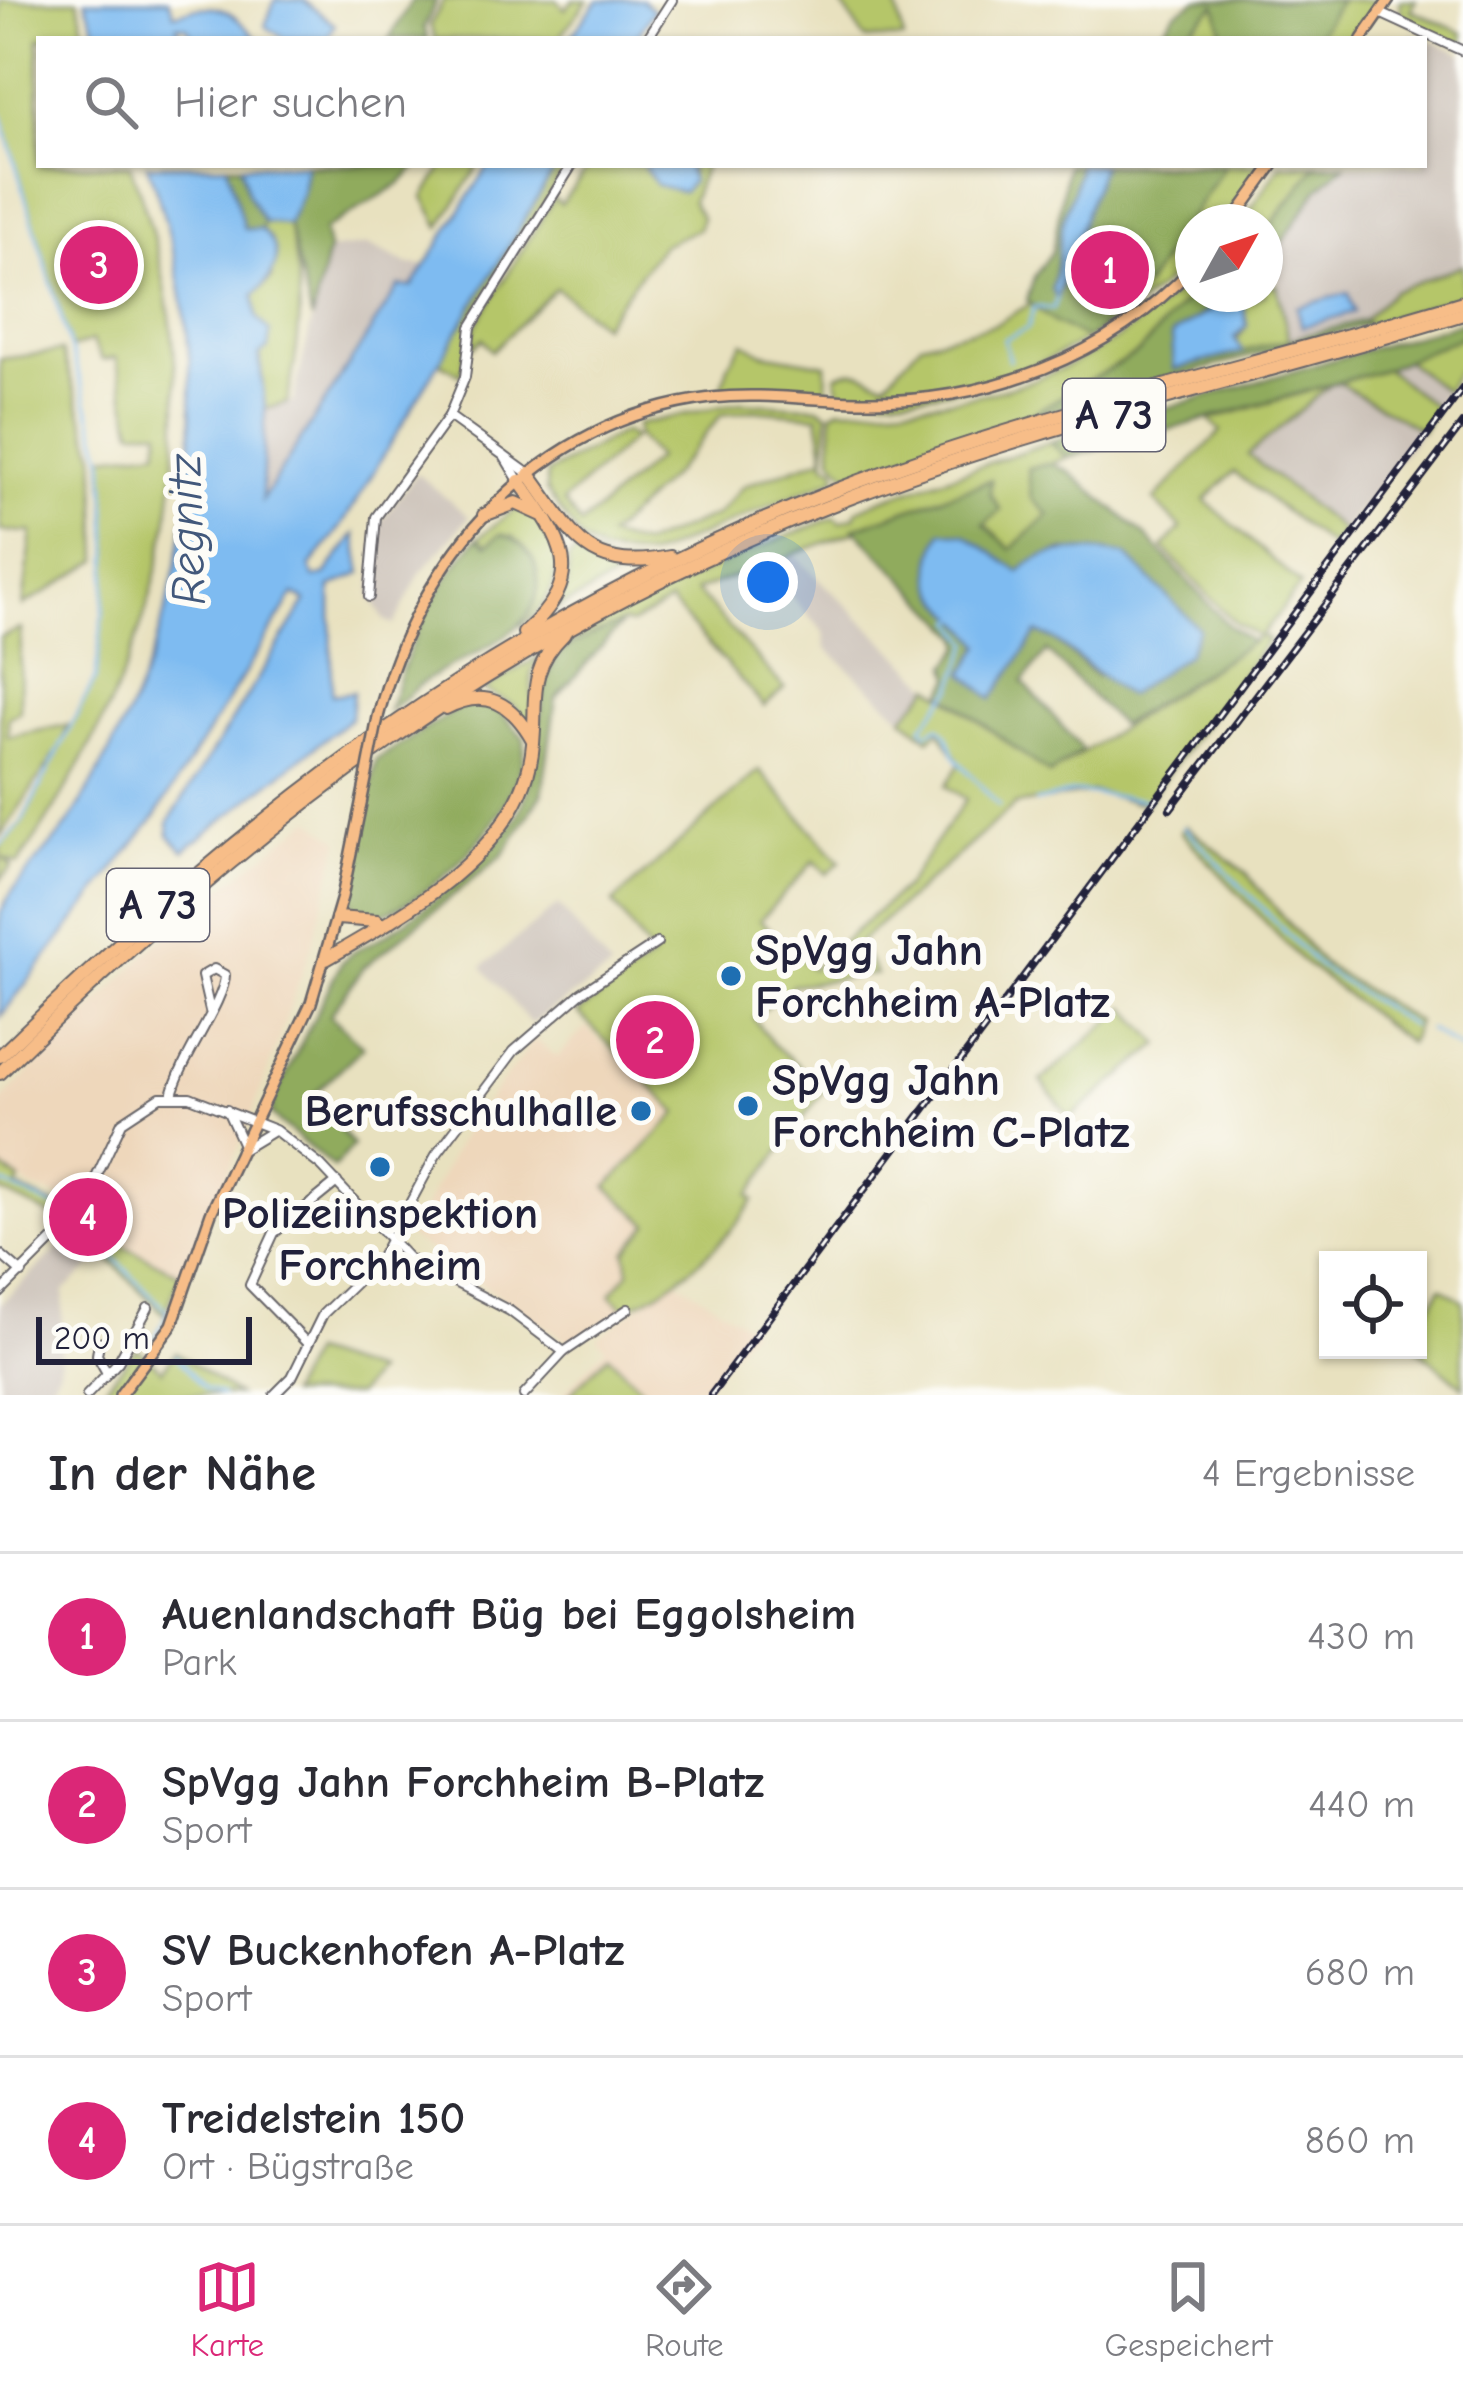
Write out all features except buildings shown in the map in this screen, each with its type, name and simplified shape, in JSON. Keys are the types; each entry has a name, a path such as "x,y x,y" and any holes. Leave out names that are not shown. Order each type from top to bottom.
{"highway":[{"name":"A 73","path":"0,1056 134,926 264,816 344,756 504,650 689,554 930,457 1463,302"},
{"name":"A 73","path":"0,1073 212,873 334,777 433,710 582,620 727,550 900,480 1463,314"},
{"path":"504,650 558,596 563,558 524,478"},
{"path":"524,478 571,535 601,556 635,562 689,554"},
{"path":"484,515 516,503 546,518"},
{"path":"326,959 440,885 493,835 520,793 533,740 536,671 582,620"},
{"path":"433,710 465,699 492,699 514,712 533,740"},
{"path":"337,918 382,921"},
{"path":"337,918 347,933 362,934"}],"main road":[{"path":"1364,36 1389,0"},
{"path":"1245,204 1271,168"},
{"path":"120,1395 181,1306 211,1213 311,1004 337,918 378,717 418,603 484,515 524,478 588,435 681,403 746,396 916,400 1006,383 1107,338 1175,282"}],"street":[{"path":"649,36 672,0"},
{"path":"1380,13 1463,51"},
{"path":"369,597 371,528 449,416 465,377 471,327 570,168"},
{"path":"449,416 503,454 524,478"},
{"path":"274,1395 292,1377 306,1342 344,1289 390,1244 436,1155 526,1038 581,993 657,943"},
{"path":"172,1095 185,1052 210,1011 226,979 214,969 202,976 210,1011"},
{"path":"0,1293 79,1214 122,1122 150,1101 172,1095 226,1108 275,1130 337,1182 390,1244 510,1311 564,1352"},
{"path":"226,1108 241,1148 275,1130"},
{"path":"306,1342 269,1310 250,1285 274,1233 337,1182"},
{"path":"0,1254 22,1273"},
{"path":"87,1395 109,1370 148,1308"},
{"path":"524,1395 564,1352 628,1309"},
{"path":"99,1342 97,1355 109,1370 132,1383"}],"shaded area":[{"path":"1427,39 1463,54 1463,265 1378,304 1364,320 1289,340 1283,310 1283,241 1318,189 1342,168 1427,168"},
{"path":"368,245 409,265 425,265 412,287 399,287 353,354 267,500 262,500 265,409 293,402 328,250"},
{"path":"1405,360 1445,391 1435,407 1386,369"},
{"path":"1335,380 1422,431 1343,531 1248,456"},
{"path":"417,473 469,517 420,573 394,625 384,620 371,597 374,531"},
{"path":"791,552 931,686 903,718 826,648 824,632 767,570 770,563"},
{"path":"311,819 340,840 313,941 248,1126 182,1275 125,1245 91,1210 31,1187 0,1167 0,1102 176,924"},
{"path":"558,905 611,969 531,1024 482,967"},
{"path":"586,1027 678,1113 607,1186 649,1224 626,1252 629,1272 610,1294 625,1308 570,1342 409,1237 464,1131 535,1039 557,1057"},
{"path":"74,1234 97,1261 64,1291 59,1369 45,1395 0,1395 0,1304"},
{"path":"676,1280 751,1328 699,1395 562,1395 606,1348 597,1338"}],"green space":[{"path":"0,0 78,0 85,36 36,36 36,168 131,168 159,259 174,350 176,440 166,528 145,615 112,700 70,783 18,864 2,857 12,866 0,880 0,845 21,824 61,746 0,836 0,637 21,629 20,711 8,718 8,737 67,725 63,741 96,677 109,552 103,456 158,450 160,430 133,430 116,358 102,360 92,341 71,348 0,112"},
{"path":"412,0 437,0 424,27 427,36 391,36"},
{"path":"444,0 557,0 565,9 573,0 588,0 560,36 434,36 430,25"},
{"path":"839,0 895,0 903,36 863,36"},
{"path":"1197,0 1340,0 1317,36 1214,36 1222,29 1216,5 1182,36 1158,36 1175,13"},
{"path":"1205,0 1382,0 1356,36 1169,36"},
{"path":"1399,0 1416,0 1410,10 1463,33 1463,46 1402,18"},
{"path":"228,168 242,168 247,193 264,222 261,229 244,229"},
{"path":"306,168 416,168 401,183 324,230 328,250 312,320 288,224 302,193"},
{"path":"442,168 477,168 440,227 424,197"},
{"path":"556,168 565,168 475,313 461,375 437,361"},
{"path":"588,168 645,168 657,185 691,172 688,168 704,168 692,201 702,218 698,229 662,245 602,325 556,288 492,351 483,339 472,348 475,327 554,198 561,204"},
{"path":"1067,168 1078,168 1063,221 1052,288 1065,281 1101,168 1223,168 1199,204 1175,204 1175,241 1146,285 1088,339 1055,323 1027,301 1034,277 1053,250"},
{"path":"1072,168 1262,168 1237,204 1175,204 1175,274 1076,345 986,382 938,393 840,393 836,376 844,372 856,371 886,382 921,343 996,324 1030,304 1045,278"},
{"path":"1279,168 1314,168 1283,209 1283,204 1254,204"},
{"path":"1314,168 1342,168 1318,189 1283,241 1283,209"},
{"path":"264,222 288,224 300,314 287,403 265,409 254,295 272,278 271,239 261,229"},
{"path":"1463,265 1463,295 1366,325 1364,320 1393,291"},
{"path":"1175,293 1175,312 1139,352 1026,417 848,475 832,458 832,413 839,408 941,401 1030,381 1071,364 1152,313"},
{"path":"1175,312 1205,312 1172,335 1175,369 1364,320 1366,325 1026,417 1139,352"},
{"path":"1244,312 1283,312 1289,340 1243,352 1234,344 1247,326"},
{"path":"1463,322 1463,336 1386,369 1067,458 1050,442"},
{"path":"1463,336 1463,364 1445,391 1405,360"},
{"path":"743,342 763,353 826,364 827,391 721,390 728,366"},
{"path":"62,351 95,455 99,560 23,606 32,532 0,531 0,359"},
{"path":"1386,369 1435,407 1422,431 1338,383"},
{"path":"1330,385 1248,455 1343,531 1330,546 1234,472 1205,500 1301,585 1261,636 1268,640 1145,804 1093,792 1015,805 858,943 876,974 793,985 753,1018 773,1044 825,1088 749,1195 754,1200 729,1232 679,1278 625,1308 610,1295 629,1272 626,1252 649,1224 607,1187 678,1113 578,1013 653,958 613,903 759,770 840,862 827,874 814,861 760,920 812,969 905,887 966,799 946,786 960,763 939,730 929,739 903,718 931,686 1050,774 1259,637 1234,622 1163,548 1181,528 1154,500 1221,431 1209,420"},
{"path":"741,402 818,407 828,413 825,463 835,467 837,477 649,557 603,553 582,541 546,491 547,473 623,432 634,437 563,502 581,525 657,458 638,437 636,425","holes":["753,410 818,416 825,457 743,486 717,515 643,545 608,537 676,471 721,415"]},
{"path":"1050,442 1067,458 1051,463 1049,515 1011,550 984,523 990,480 696,591 784,688 764,706 670,602 631,624 623,622 548,672 541,700 546,664 563,647 634,605 835,517 840,522 855,517 857,510 880,500"},
{"path":"1051,463 1067,470 1146,536 1228,625 1252,642 1120,725 1047,651 1023,682 1083,750 1049,774 943,693 951,678 948,665 962,646 961,637 854,528 991,480 990,494 1001,510 984,524 1011,549 1049,515 1031,498 1028,468","holes":["1064,550 1088,555 1107,551 1096,676 1054,639 1037,633 992,698 965,673 982,645 1011,570 1021,573 1027,564"]},
{"path":"516,508 549,529 558,563 547,599 520,627 536,590 530,559 512,536 487,545 478,538"},
{"path":"500,534 520,544 534,562 538,585 533,605 505,636 425,681 389,711 404,663 434,598 477,538 487,545"},
{"path":"580,548 611,564 637,566 556,610 568,584 568,559"},
{"path":"623,622 556,698 542,794 503,855 364,967 330,1015 363,1047 312,1096 353,1145 334,1168 272,1116 272,1103 341,963 438,898 499,840 512,824 531,779 542,704 554,664 571,646"},
{"path":"539,656 531,674 534,726 530,727 515,706 484,690"},
{"path":"492,703 524,738 522,765 492,824 441,879 384,913 358,917 351,897 376,760 465,704"},
{"path":"1186,826 1244,871 1323,964 1417,1022 1409,1043 1303,962 1181,832"},
{"path":"1126,1007 1160,1044 1070,1118 1041,1081"},
{"path":"0,1167 20,1180 17,1187 68,1212 60,1220 0,1191"},
{"path":"89,1211 124,1246 181,1275 164,1314 77,1227"},
{"path":"1441,1287 1463,1301 1463,1387 1427,1357 1427,1313"},
{"path":"137,1348 162,1370 176,1352 237,1395 99,1395"},
{"path":"311,1353 375,1373 357,1395 288,1395"},
{"path":"608,1355 649,1395 569,1395"}],"water":[{"path":"85,0 169,0 174,14 211,7 229,13 254,36 192,36 187,27 177,25 180,36 98,36"},
{"path":"275,0 303,0 335,25 329,36 280,36 265,26"},
{"path":"598,0 642,0 654,10 637,36 571,36"},
{"name":"Regnitz","path":"148,168 228,168 244,229 261,229 274,246 273,271 254,295 257,318 270,332 268,348 259,355 265,409 262,500 399,286 412,287 487,168 555,168 342,525 310,567 314,577 325,575 355,534 362,573 331,587 332,695 353,692 351,718 184,851 169,835 168,823 306,601 294,594 155,817 0,1017 0,916 4,906 70,821 119,733 148,667 169,597 184,525 191,378 169,234"},
{"path":"242,168 306,168 302,193 288,224 264,222 247,193"},
{"path":"645,168 687,168 692,181 683,192 657,185"},
{"path":"1078,168 1101,168 1057,298 1052,289 1061,229"},
{"path":"1348,293 1354,312 1302,327 1297,307"},
{"path":"1207,312 1244,312 1247,326 1234,338 1243,352 1174,369 1172,335"},
{"path":"942,531 965,534 1020,572 1055,554 1100,551 1126,555 1199,629 1187,654 1127,696 1054,639 1037,633 992,699 964,673 982,645 946,604 933,581 931,567"}],"waterway":[{"path":"0,112 104,460 109,552 96,677 21,824 0,845"},
{"path":"1009,360 1004,339 1028,328 1034,307 1053,309 1057,298"},
{"path":"959,617 955,621 970,643 953,688 922,727 927,733 938,726 947,734 955,757 999,806"},
{"path":"1036,802 1075,792 1149,800"},
{"path":"1184,827 1319,967 1412,1026"},
{"path":"1429,1030 1463,1051"},
{"path":"0,1182 71,1215"},
{"path":"80,1223 168,1312 154,1340"},
{"path":"176,1356 205,1389 222,1395"}],"railway":[{"path":"711,1395 1463,388"},
{"path":"1170,809 1463,423"}],"place":[{"name":"SV Buckenhofen A-Platz","path":"99,265"},
{"name":"Auenlandschaft Büg bei Eggolsheim","path":"1110,270"},
{"name":"SpVgg Jahn Forchheim A-Platz","path":"731,976"},
{"name":"SpVgg Jahn Forchheim B-Platz","path":"655,1040"},
{"name":"SpVgg Jahn Forchheim C-Platz","path":"748,1106"},
{"name":"Berufsschulhalle","path":"641,1111"},
{"name":"Polizeiinspektion Forchheim","path":"380,1167"},
{"name":"Treidelstein 150","path":"88,1217"}]}
